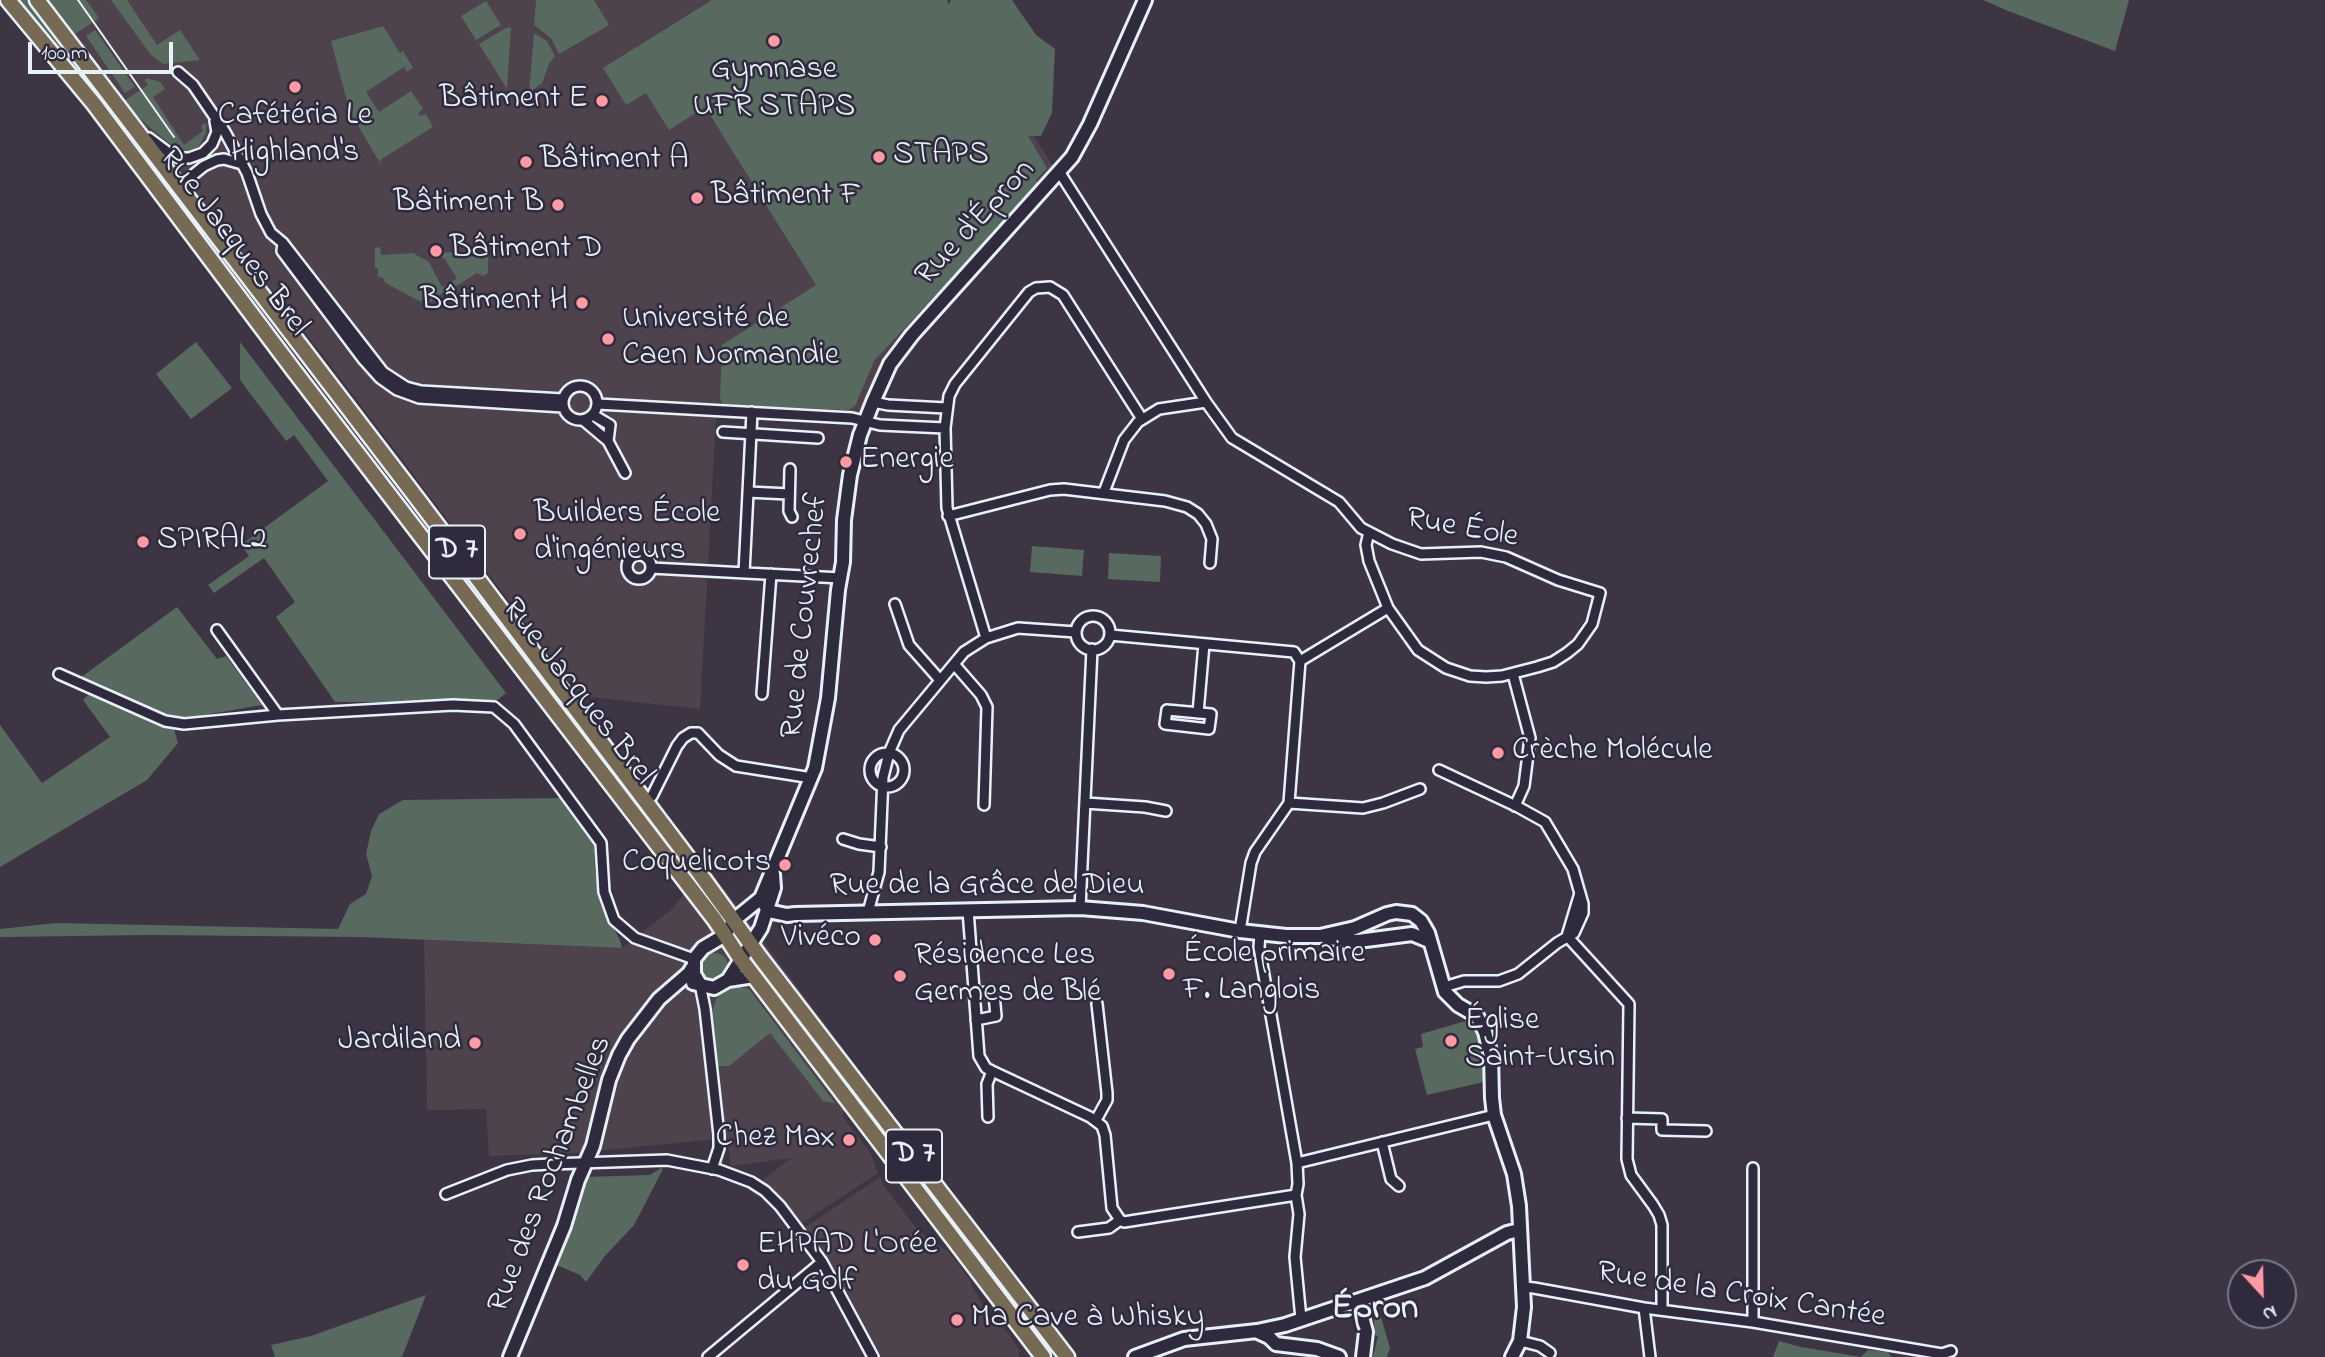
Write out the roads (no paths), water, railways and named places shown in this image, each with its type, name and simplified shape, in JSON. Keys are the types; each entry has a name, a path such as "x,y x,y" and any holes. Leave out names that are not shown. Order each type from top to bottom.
{"main road":[{"name":"Rue Jacques Brel","path":"8,0 94,104 1043,1357"},
{"name":"Rue Jacques Brel","path":"37,0 649,798 734,920 1067,1357"},
{"path":"140,168 179,186"},
{"path":"725,935 750,938"}],"street":[{"name":"Rue d'Épron","path":"890,364 931,313 1060,173 1081,143 1145,0"},
{"path":"178,72 193,85 225,132 251,182 261,214 279,241 383,372 406,387 421,391 563,403"},
{"path":"132,123 169,153 179,158 189,158 203,153 212,144 217,132 214,119"},
{"path":"179,186 204,166 217,160 242,164"},
{"path":"1060,173 1206,402 1166,407 1142,419 1124,440 1104,492"},
{"path":"986,638 948,516 946,408 948,396 955,384 1029,292 1044,286 1063,295 1142,419"},
{"name":"Rue de Couvrechef","path":"725,935 734,920 761,898 811,778 823,731 843,562 844,520 850,475 856,446 890,364"},
{"path":"563,403 573,387 583,386 595,394 598,404 593,415 583,420"},
{"path":"873,402 946,408"},
{"name":"Rue Éole","path":"1206,402 1232,438 1339,502 1361,528 1369,532 1392,544 1421,554 1481,552 1506,557 1558,580 1600,593 1592,624 1578,644 1553,662 1502,677 1470,676 1435,663 1418,650 1388,608 1369,561 1366,545 1369,532"},
{"path":"563,403 572,418 583,420 608,441 625,473"},
{"path":"598,404 852,418 865,423 945,428"},
{"path":"744,573 752,412"},
{"path":"593,415 610,425 608,441"},
{"path":"723,432 818,438"},
{"path":"790,468 789,511 792,517"},
{"path":"948,516 1049,490 1064,489 1174,502 1193,510 1206,524 1212,539 1210,563"},
{"path":"748,492 789,494"},
{"path":"651,568 841,578"},
{"path":"762,694 771,574"},
{"path":"895,604 909,645 940,680"},
{"path":"1300,661 1388,608"},
{"path":"1095,615 1108,625 1110,635 1104,646 1092,649 1080,644 1076,632 1080,621 1095,615"},
{"path":"868,912 879,872 883,787 889,753 899,730 964,652 986,638 1018,628 1076,632"},
{"path":"217,629 278,715"},
{"path":"1110,635 1294,652 1300,661 1289,803 1255,852 1240,931"},
{"path":"1198,713 1204,644"},
{"path":"1080,908 1092,649"},
{"path":"954,664 981,695 987,707 984,805"},
{"path":"59,674 165,720 184,724 278,715 453,705 494,707 514,724 601,843 604,892 614,920 635,938 693,963 705,1009 719,1135 719,1148 712,1169"},
{"path":"1513,674 1530,738 1524,786 1515,806"},
{"path":"1167,710 1198,713 1211,714 1209,729 1165,724 1167,710"},
{"path":"649,798 677,746 691,733 698,733 719,755 736,765 811,778"},
{"path":"889,753 902,762 904,773 899,783 883,787 871,776 871,764 878,755 889,753"},
{"path":"1438,770 1545,822 1573,869 1581,891 1567,936 1518,974 1499,981 1464,981 1444,987"},
{"path":"1289,803 1363,808 1420,789"},
{"path":"1085,803 1166,811"},
{"path":"843,839 881,846"},
{"name":"Rue de Couvrechef","path":"750,938 768,911 774,888 773,873"},
{"path":"774,888 779,900 795,914"},
{"path":"761,898 768,911"},
{"name":"Rue de la Grâce de Dieu","path":"768,911 787,915 1080,908 1143,913 1260,934 1320,936"},
{"path":"968,910 979,1056 986,1068 1096,1120 1102,1126 1111,1208 1120,1220 1124,1222 1296,1195"},
{"path":"1320,936 1355,928 1396,912 1407,912 1417,917 1425,927 1444,987 1452,1000 1477,1016 1483,1027 1491,1056 1494,1115 1517,1191 1524,1307 1520,1341 1512,1357"},
{"path":"1412,934 1417,917"},
{"path":"1260,934 1259,947 1297,1163 1296,1195 1299,1214 1294,1257 1301,1319"},
{"path":"1320,936 1358,941 1412,934 1429,941"},
{"name":"Rue des Rochambelles","path":"510,1357 564,1226 593,1146 609,1080 619,1055 659,999 689,973 703,948 725,935"},
{"path":"1567,936 1629,1004 1627,1159 1631,1175 1660,1215 1662,1310"},
{"path":"705,1009 714,992 740,958 750,938"},
{"path":"677,984 700,984 707,987 754,976"},
{"path":"974,993 990,992 994,995 996,1016 976,1020"},
{"path":"1096,1120 1107,1100 1097,1004"},
{"path":"988,1117 986,1084 992,1071"},
{"path":"1297,1163 1494,1115"},
{"path":"1627,1118 1662,1119 1662,1130 1706,1131"},
{"path":"1382,1142 1391,1179 1399,1186"},
{"path":"446,1194 507,1170 532,1165 586,1162 667,1160 712,1169 751,1182 765,1191 791,1220 822,1262 873,1357"},
{"path":"1753,1168 1753,1322"},
{"path":"1078,1232 1109,1227 1120,1220"},
{"path":"1136,1357 1184,1339 1274,1329 1425,1278 1507,1233 1519,1230"},
{"path":"708,1357 822,1262"},
{"name":"Rue de la Croix Cantée","path":"1523,1287 1942,1354 1951,1351"},
{"path":"1358,1301 1366,1332 1363,1357"},
{"path":"1644,1308 1650,1357"},
{"path":"1257,1331 1276,1344 1317,1349 1339,1357"},
{"path":"1520,1341 1540,1346 1550,1353"}],"tram line":[{"path":"78,0 174,137"}],"place":[{"name":"Gymnase UFR STAPS","path":"774,41"},
{"name":"Cafétéria Le Highland's","path":"295,87"},
{"name":"Bâtiment E","path":"602,101"},
{"name":"STAPS","path":"879,157"},
{"name":"Bâtiment A","path":"526,162"},
{"name":"Bâtiment F","path":"697,198"},
{"name":"Bâtiment B","path":"558,205"},
{"name":"Bâtiment D","path":"436,251"},
{"name":"Bâtiment H","path":"582,303"},
{"name":"Université de Caen Normandie","path":"608,339"},
{"name":"Energie","path":"846,462"},
{"name":"Builders École d'ingénieurs","path":"520,534"},
{"name":"SPIRAL2","path":"143,542"},
{"name":"Crèche Molécule","path":"1498,753"},
{"name":"Coquelicots","path":"785,865"},
{"name":"Vivéco","path":"875,940"},
{"name":"École primaire F. Langlois","path":"1169,974"},
{"name":"Résidence Les Germes de Blé","path":"900,976"},
{"name":"Église Saint-Ursin","path":"1451,1041"},
{"name":"Jardiland","path":"475,1043"},
{"name":"Chez Max","path":"849,1140"},
{"name":"EHPAD L'Orée du Golf","path":"743,1265"},
{"name":"Ma Cave à Whisky","path":"957,1320"}],"district":[{"name":"Épron","path":"1375,1311"}]}
